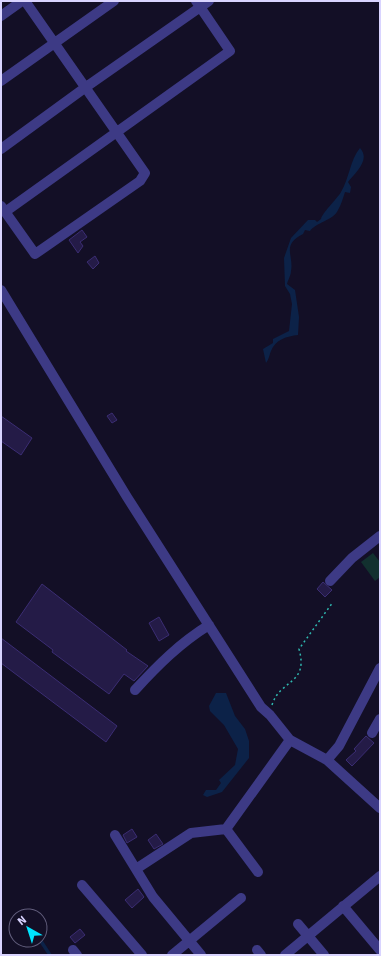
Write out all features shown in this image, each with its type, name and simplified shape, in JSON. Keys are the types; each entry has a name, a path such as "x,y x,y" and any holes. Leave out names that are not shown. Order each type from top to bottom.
{"street":[{"path":"1,16 22,1"},
{"path":"1,149 86,87 202,3 230,52 118,133 3,209 35,254 140,181 146,172 118,133 86,87 54,43 25,1"},
{"path":"1,81 114,1"},
{"path":"1,290 127,497 261,707 270,714 290,740 327,760 380,808"},
{"path":"330,581 352,558 380,536"},
{"path":"135,690 172,651 188,637 209,625"},
{"path":"327,760 339,746 380,668"},
{"path":"372,733 380,719"},
{"path":"136,869 191,833 226,829 290,740"},
{"path":"226,829 258,872"},
{"path":"115,835 153,897 201,955"},
{"path":"285,955 380,876"},
{"path":"82,885 142,955"},
{"path":"172,955 241,898"},
{"path":"343,906 380,950"},
{"path":"298,924 324,955"}],"path":[{"path":"270,714 273,702 281,690 293,681 299,672 303,662 299,649 333,602"}],"green space":[{"path":"373,553 380,562 380,577 375,581 361,562"}],"water":[{"path":"360,148 364,157 363,162 348,182 351,187 350,193 345,192 336,213 329,219 312,228 310,231 305,230 303,234 292,242 290,246 291,273 287,284 295,290 299,317 298,335 290,336 278,341 273,347 266,363 263,349 273,343 273,339 289,331 292,304 290,294 285,286 284,258 291,238 308,220 315,220 317,222 321,219 341,192 354,158"},
{"path":"216,693 226,693 235,716 245,729 249,741 249,758 222,792 207,797 203,795 206,790 216,790 221,783 219,780 235,765 238,749 224,725 210,711 209,706"},
{"path":"43,948 47,948 52,955 48,955"}],"building":[{"path":"82,230 87,237 80,242 83,246 78,253 69,240"},
{"path":"95,256 99,263 93,269 87,262"},
{"path":"112,413 117,420 112,423 107,416"},
{"path":"1,416 32,438 21,455 1,441"},
{"path":"323,582 332,590 325,597 317,589"},
{"path":"42,584 127,650 126,651 148,666 134,681 124,674 109,694 52,652 53,650 16,622"},
{"path":"159,617 169,635 159,641 149,623"},
{"path":"1,638 117,726 106,742 1,663"},
{"path":"366,736 374,743 352,766 346,760 356,751 354,749"},
{"path":"132,829 137,837 127,843 123,835"},
{"path":"156,834 163,844 154,849 148,840"},
{"path":"138,889 144,897 132,908 125,900"},
{"path":"80,929 85,935 75,943 70,937"}]}
